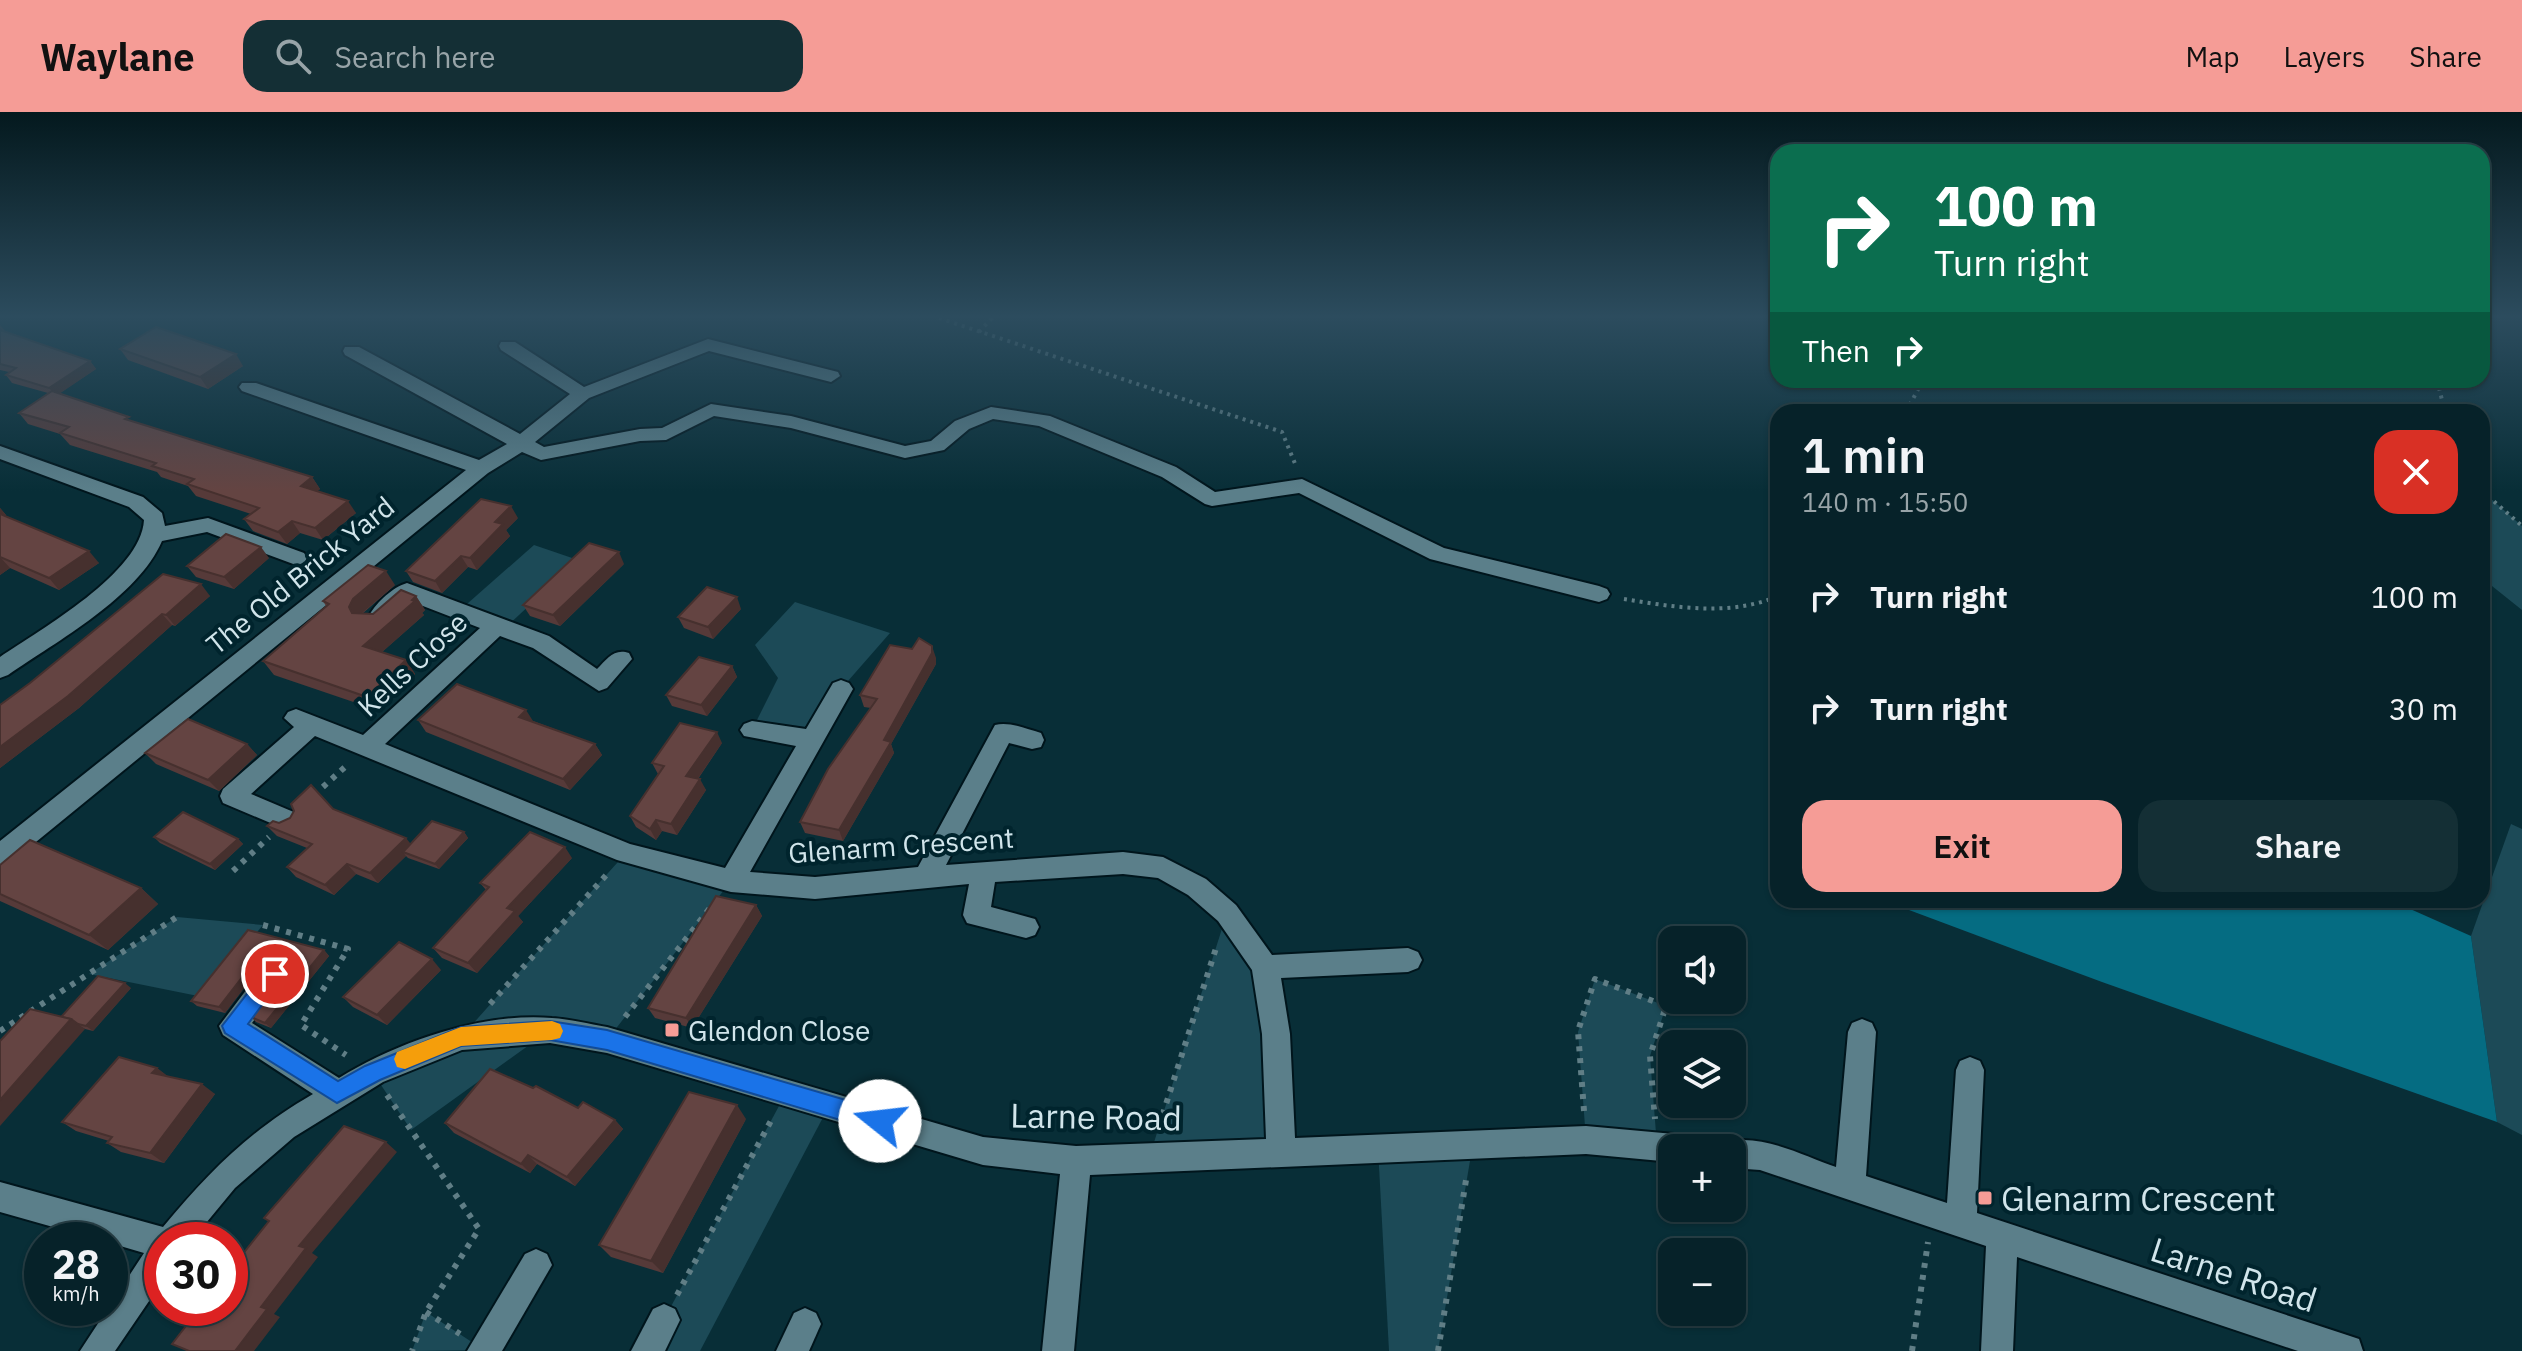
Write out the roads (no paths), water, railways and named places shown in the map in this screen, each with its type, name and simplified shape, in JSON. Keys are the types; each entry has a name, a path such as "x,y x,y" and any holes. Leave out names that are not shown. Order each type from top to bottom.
{"street":[{"path":"396,376 519,445 541,454 640,435 666,434 711,410 791,422 905,452 937,446 962,425 991,413 1043,420 1169,472 1212,499 1302,486 1438,554 1599,594"},
{"path":"554,376 582,394"},
{"name":"The Old Brick Yard","path":"0,856 481,468 519,445 582,394 626,376"},
{"path":"249,387 481,468"},
{"path":"0,452 136,502 155,518 154,535 147,552 105,595 0,669"},
{"path":"154,535 208,525 296,558"},
{"name":"Kells Close","path":"373,620 407,591 541,642 599,682 621,659"},
{"name":"Kells Close","path":"366,747 497,626"},
{"path":"731,881 841,689"},
{"name":"Glenarm Crescent","path":"287,820 232,796 304,722 626,853 731,881 815,888 1123,863 1163,868 1197,887 1227,913 1265,967 1276,1034 1281,1152"},
{"path":"752,730 812,739"},
{"path":"926,878 1003,732 1032,740"},
{"path":"984,873 976,915 1026,927"},
{"path":"1265,967 1408,960"},
{"path":"275,974 233,1026 337,1093"},
{"name":"Larne Road","path":"187,1222 224,1178 284,1127 373,1073 461,1037 550,1030 607,1040 983,1151 1076,1161 1586,1140 1658,1146"},
{"path":"1850,1186 1862,1032"},
{"path":"1946,1218 1970,1070"},
{"name":"Larne Road","path":"1746,1155 1760,1156 2347,1351"},
{"path":"1058,1351 1076,1161"},
{"path":"0,1197 144,1237"},
{"path":"1997,1351 2002,1237"},
{"path":"485,1351 536,1265"},
{"path":"96,1351 144,1280"},
{"path":"647,1351 664,1320"}],"place":[{"name":"Glendon Close","path":"672,1030"},
{"name":"Glenarm Crescent","path":"1985,1198"}]}
